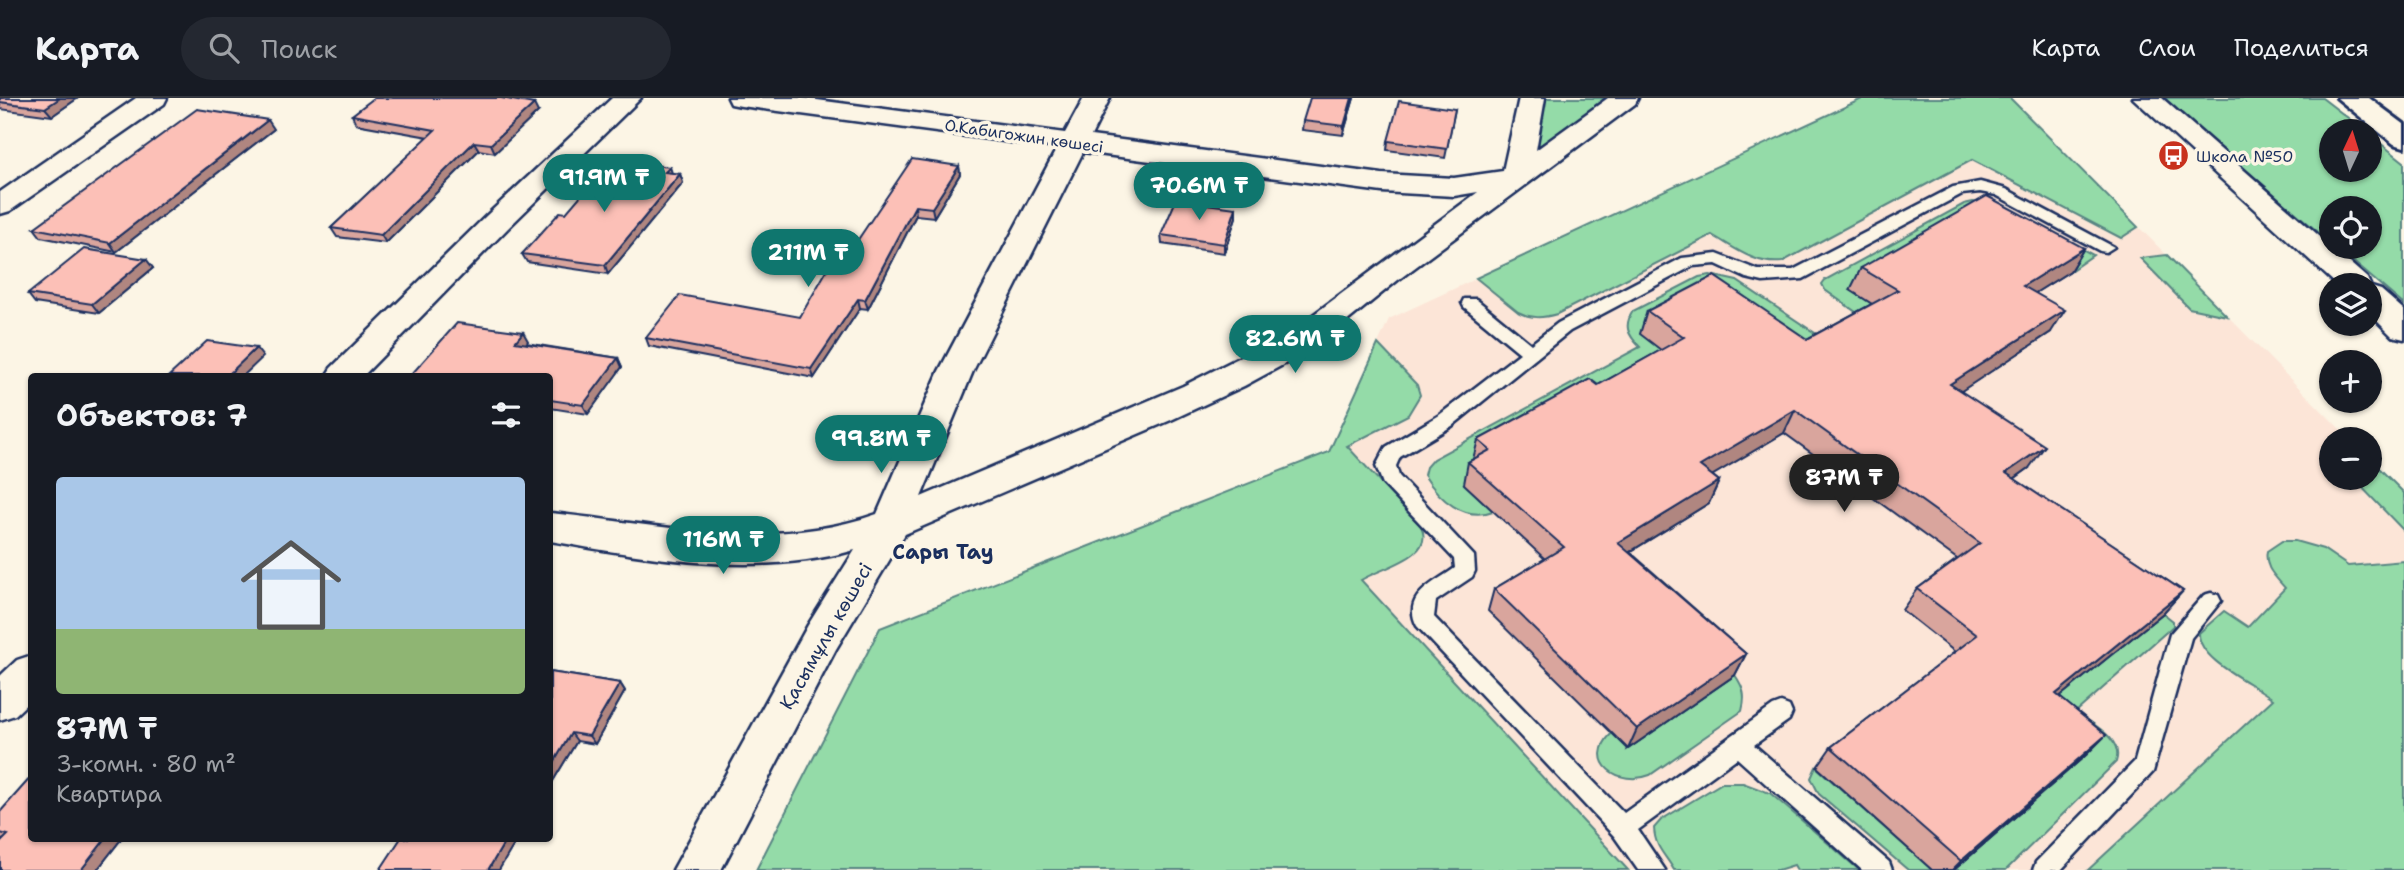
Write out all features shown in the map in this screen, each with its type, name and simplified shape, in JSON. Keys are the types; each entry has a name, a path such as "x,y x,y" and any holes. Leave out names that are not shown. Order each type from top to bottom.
{"highway":[{"path":"2351,98 2404,138"}],"street":[{"path":"0,205 154,98"},
{"path":"346,373 497,222 628,98"},
{"name":"О.Кабигожин көшесі","path":"741,98 1382,183 1454,187 1516,178"},
{"name":"Қасымұлы көшесі","path":"696,870 822,637 891,525 957,371 1097,98"},
{"path":"1516,178 1532,98"},
{"path":"553,527 725,547 794,547 838,540 891,525 1121,427 1248,369 1305,339 1374,283 1625,98"},
{"path":"2146,98 2343,273"},
{"path":"2382,308 2404,328"},
{"path":"0,702 28,676"}],"lane":[{"path":"1653,870 1622,828 1424,620 1421,606 1426,596 1455,580 1465,571 1464,556 1391,479 1386,466 1393,452 1444,421 1564,327 1688,262 1707,257 1726,260 1751,274 1773,277 1797,275 1958,190 1980,187 2001,192 2106,247"},
{"path":"1471,303 1531,353"},
{"path":"2045,870 2145,765 2181,634 2211,601"},
{"path":"1622,828 1781,713"},
{"path":"1738,745 1880,870"}],"shaded area":[{"path":"1864,98 2010,98 2319,408 2319,413 2324,413 2338,427 2319,427 2319,490 2382,490 2382,471 2404,493 2404,870 756,870 880,628 1329,452 1389,319"}],"green space":[{"path":"1532,98 1625,98 1516,178"},
{"path":"1864,98 2010,98 2138,227 2121,238 1972,160 1782,262 1754,258 1712,235 1557,314 1542,317 1518,312 1476,278"},
{"path":"2162,98 2322,98 2349,119 2319,119 2319,182 2382,182 2382,145 2404,162 2404,305 2382,286 2382,273 2366,273 2350,259 2382,259 2382,196 2319,196 2319,233"},
{"path":"1973,202 2004,208 2020,215 2093,255 2070,271 1975,218 1851,290 1886,313 1870,322 1825,290 1822,284 1825,280 1964,204"},
{"path":"2167,255 2227,316 2189,308 2140,258"},
{"path":"1710,275 1737,281 1830,343 1736,404 1464,484 1493,511 1482,514 1462,511 1445,500 1430,484 1424,475 1426,467 1433,459 1640,347 1628,330 1628,321 1633,311 1699,277"},
{"path":"1378,344 1417,385 1420,395 1408,415 1347,446 1421,526 1424,537 1421,546 1404,560 1361,580 1628,870 756,870 880,628 1329,452"},
{"path":"2382,471 2404,493 2404,531 2365,490 2382,490"},
{"path":"2282,541 2295,541 2323,549 2348,566 2404,561 2404,870 2088,870 2273,699 2217,662 2207,653 2199,633 2224,611 2248,627 2285,588 2267,562 2267,551"},
{"path":"2163,613 2173,621 2173,626 2076,712 2111,739 2117,753 2116,762 2006,870 1954,870 2086,755 2037,715"},
{"path":"1735,675 1743,692 1742,711 1650,775 1627,778 1608,770 1603,763 1601,754 1604,744 1612,733 1628,749"},
{"path":"1816,767 1932,870 1908,870 1819,794 1811,778"},
{"path":"1722,783 1743,783 1770,793 1859,870 1797,870 1794,865 1778,870 1674,870 1658,846 1654,828 1661,820"}],"building":[{"path":"0,98 60,98 45,108 0,102"},
{"path":"374,98 501,98 534,104 491,144 474,142 381,235 331,228 435,130 352,115"},
{"path":"1310,98 1352,98 1344,126 1303,121"},
{"path":"1399,101 1455,109 1447,149 1388,141"},
{"path":"197,109 268,120 110,243 34,228"},
{"path":"912,159 959,166 932,208 915,206 865,300 858,299 811,369 646,338 680,295 800,317 834,258 845,259"},
{"path":"611,160 670,167 665,172 680,174 605,265 522,254 560,212 566,213"},
{"path":"1987,196 2084,248 2023,286 2065,310 1950,384 2045,446 2006,473 2183,591 2056,694 2106,735 1961,861 1831,747 1977,635 1917,589 1980,543 1795,410 1700,466 1719,481 1618,543 1746,654 1637,729 1494,589 1564,547 1468,462 1490,450 1478,440 1590,379 1598,385 1684,337 1647,311 1714,276 1807,339 1898,290 1861,268"},
{"path":"1176,200 1236,208 1224,244 1161,235"},
{"path":"84,249 146,259 92,304 28,294"},
{"path":"457,323 523,332 515,342 618,358 583,405 553,400 553,373 413,373"},
{"path":"207,341 256,348 230,373 172,373"},
{"path":"553,672 620,683 589,736 571,733 553,764"},
{"path":"28,780 28,842 103,842 81,870 0,870 0,843 8,835 0,833 0,812"},
{"path":"398,842 505,842 488,870 380,870"}],"place":[{"name":"Школа №50","path":"2173,156"}],"district":[{"name":"Сары Тау","path":"943,552"}]}
